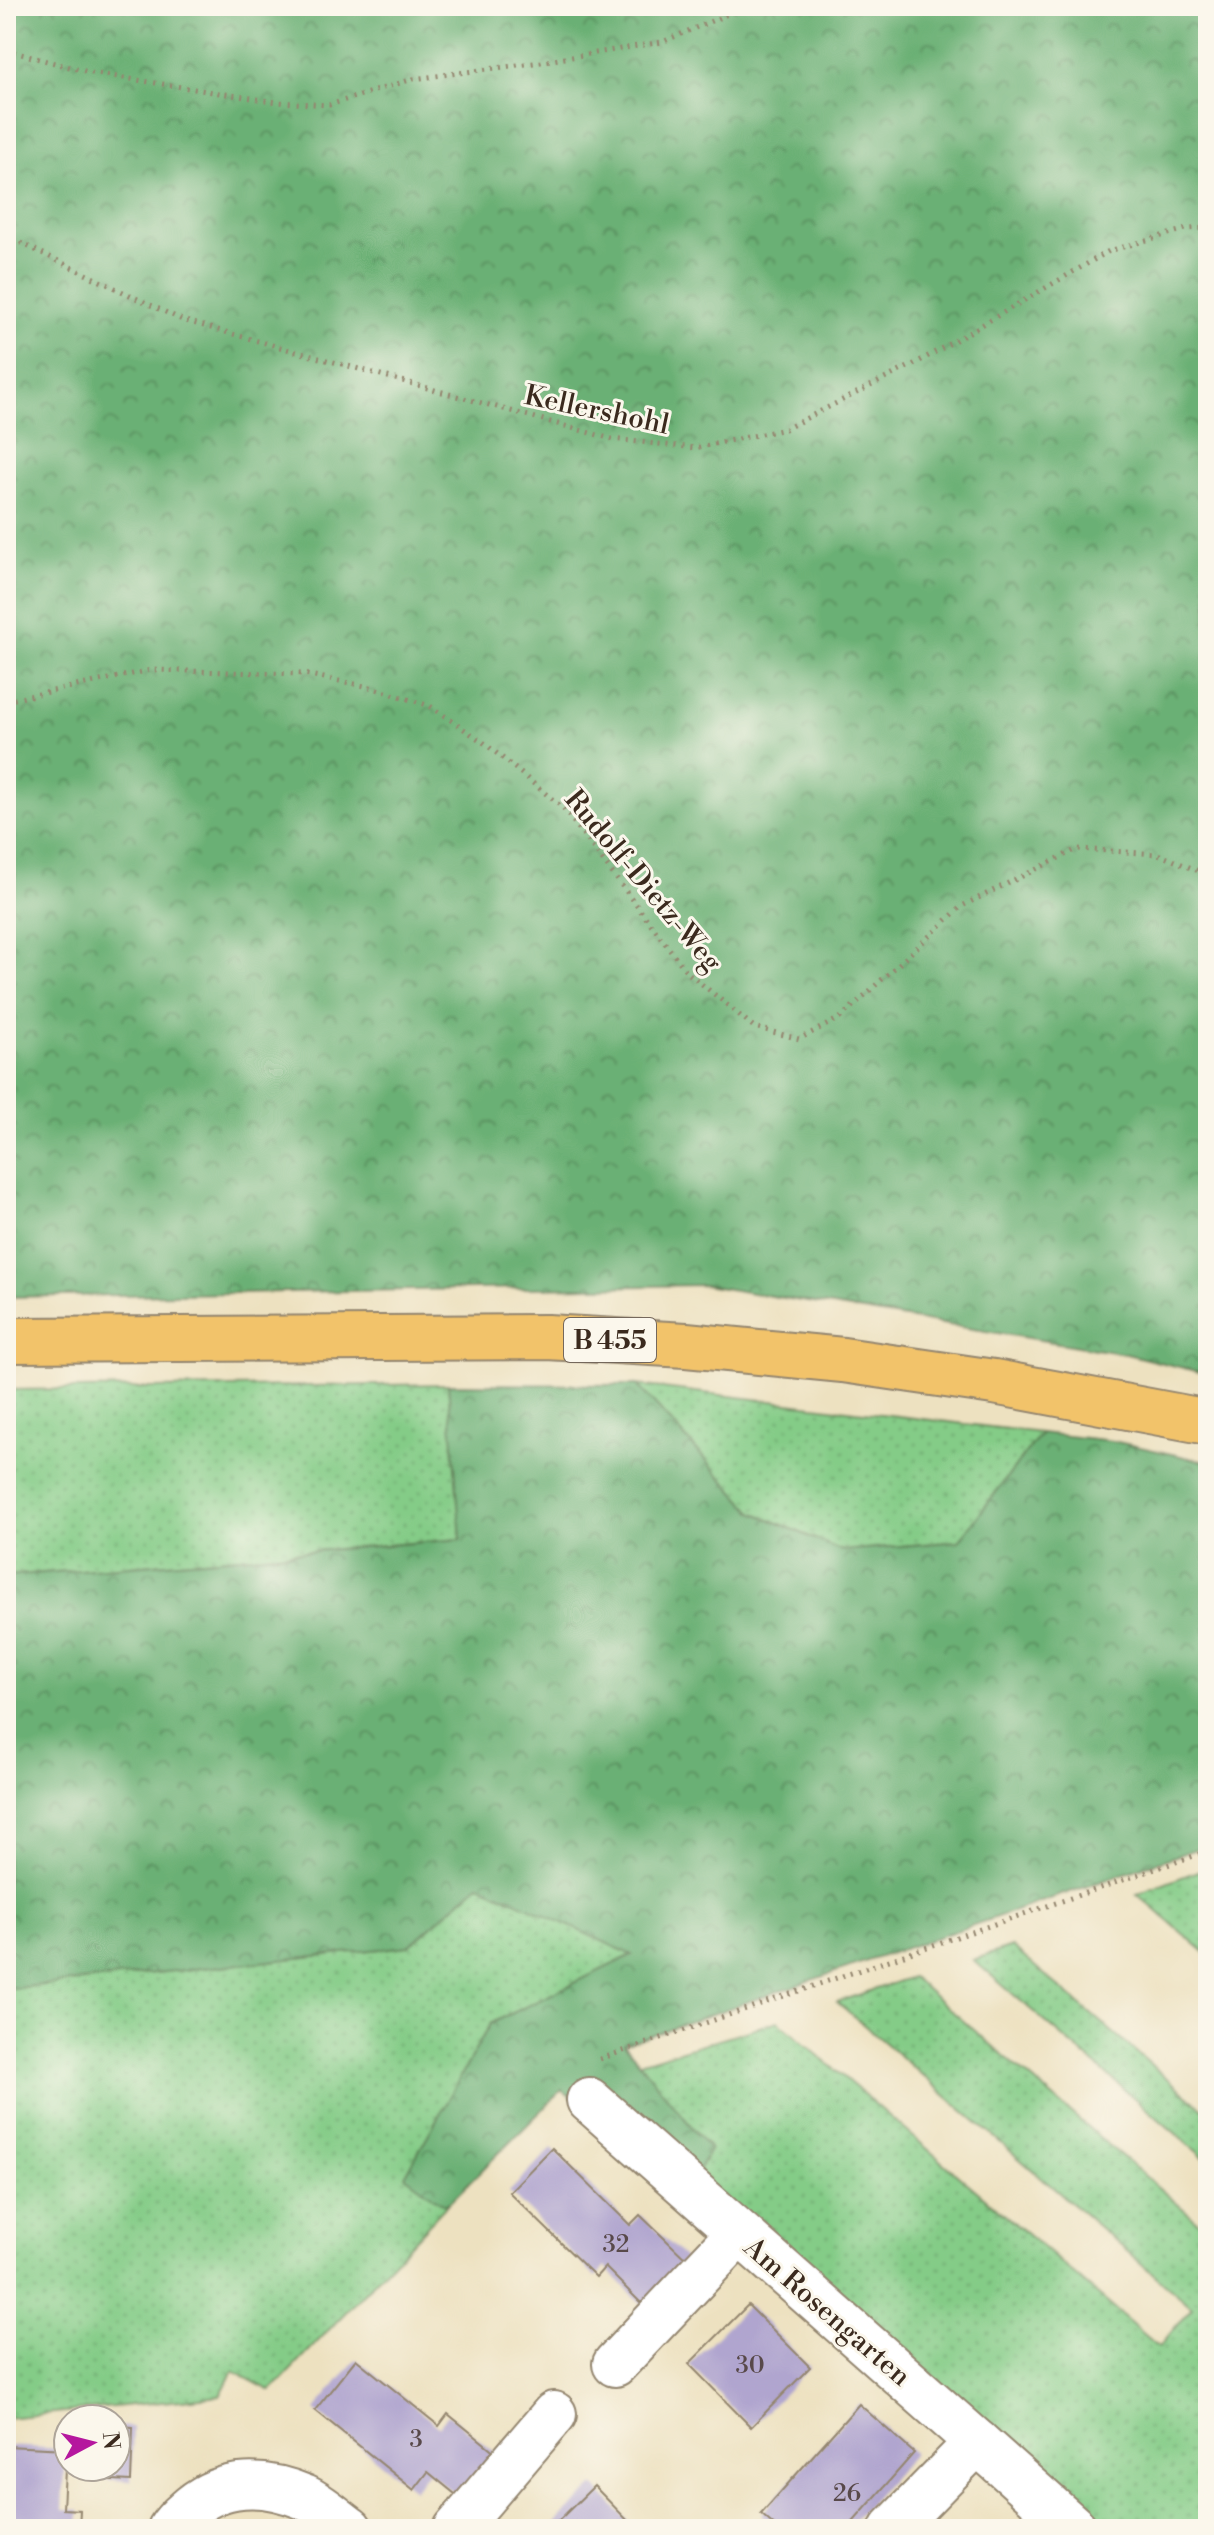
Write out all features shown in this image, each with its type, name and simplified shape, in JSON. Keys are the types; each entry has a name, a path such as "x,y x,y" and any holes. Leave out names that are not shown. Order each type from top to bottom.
{"main road":[{"name":"B 455","path":"6,1340 547,1337 686,1345 843,1360 994,1382 1208,1422"}],"street":[{"name":"Am Rosengarten","path":"590,2081 739,2233 1075,2529"},
{"path":"615,2364 739,2233"},
{"path":"456,2529 554,2414"},
{"path":"892,2529 977,2442"},
{"path":"170,2529 174,2521 204,2496 237,2484 270,2485 307,2498 350,2529"}],"path":[{"path":"6,50 92,73 277,102 329,105 413,79 662,42 747,6"},
{"name":"Kellershohl","path":"6,236 182,320 612,439 695,448 785,429 918,362 1109,251 1186,229 1208,228"},
{"name":"Rudolf-Dietz-Weg","path":"6,701 151,670 304,674 370,687 430,706 483,742 563,808 687,972 754,1027 799,1039 840,1018 962,906 1077,849 1158,854 1208,875"},
{"path":"590,2081 1208,1851"}],"green space":[{"path":"6,6 1208,6 1208,1374 1126,1354 704,1285 6,1297"},
{"path":"448,1384 462,1539 6,1576 6,1390"},
{"path":"448,1384 637,1385 753,1512 842,1551 959,1541 1041,1433 1113,1441 1208,1462 1208,1845 624,2044 710,2149 690,2184 562,2090 446,2206 405,2176 490,2024 632,1955 479,1884 409,1946 6,1989 6,1576 461,1539"},
{"path":"637,1385 1041,1433 959,1541 842,1551 753,1512"},
{"path":"1208,1867 1208,1955 1137,1894"},
{"path":"479,1884 633,1955 490,2024 406,2176 446,2206 271,2391 233,2371 220,2396 132,2405 52,2403 52,2413 6,2418 6,1989 408,1946"},
{"path":"1012,1947 1208,2113 1208,2161 973,1960"},
{"path":"912,1977 1208,2230 1208,2529 1100,2529 690,2184 710,2149 639,2063 778,2021 1159,2347 1192,2307 837,2002"}],"building":[{"path":"552,2148 630,2225 640,2215 689,2262 645,2307 605,2267 596,2277 509,2192"},
{"path":"748,2305 810,2367 751,2427 689,2364"},
{"path":"356,2359 439,2426 448,2414 496,2453 460,2498 428,2472 414,2490 315,2410"},
{"path":"859,2404 914,2453 847,2529 778,2529 761,2514"},
{"path":"6,2446 52,2448 52,2483 64,2483 63,2509 80,2510 79,2529 6,2529"},
{"path":"594,2486 636,2529 550,2529"}]}
